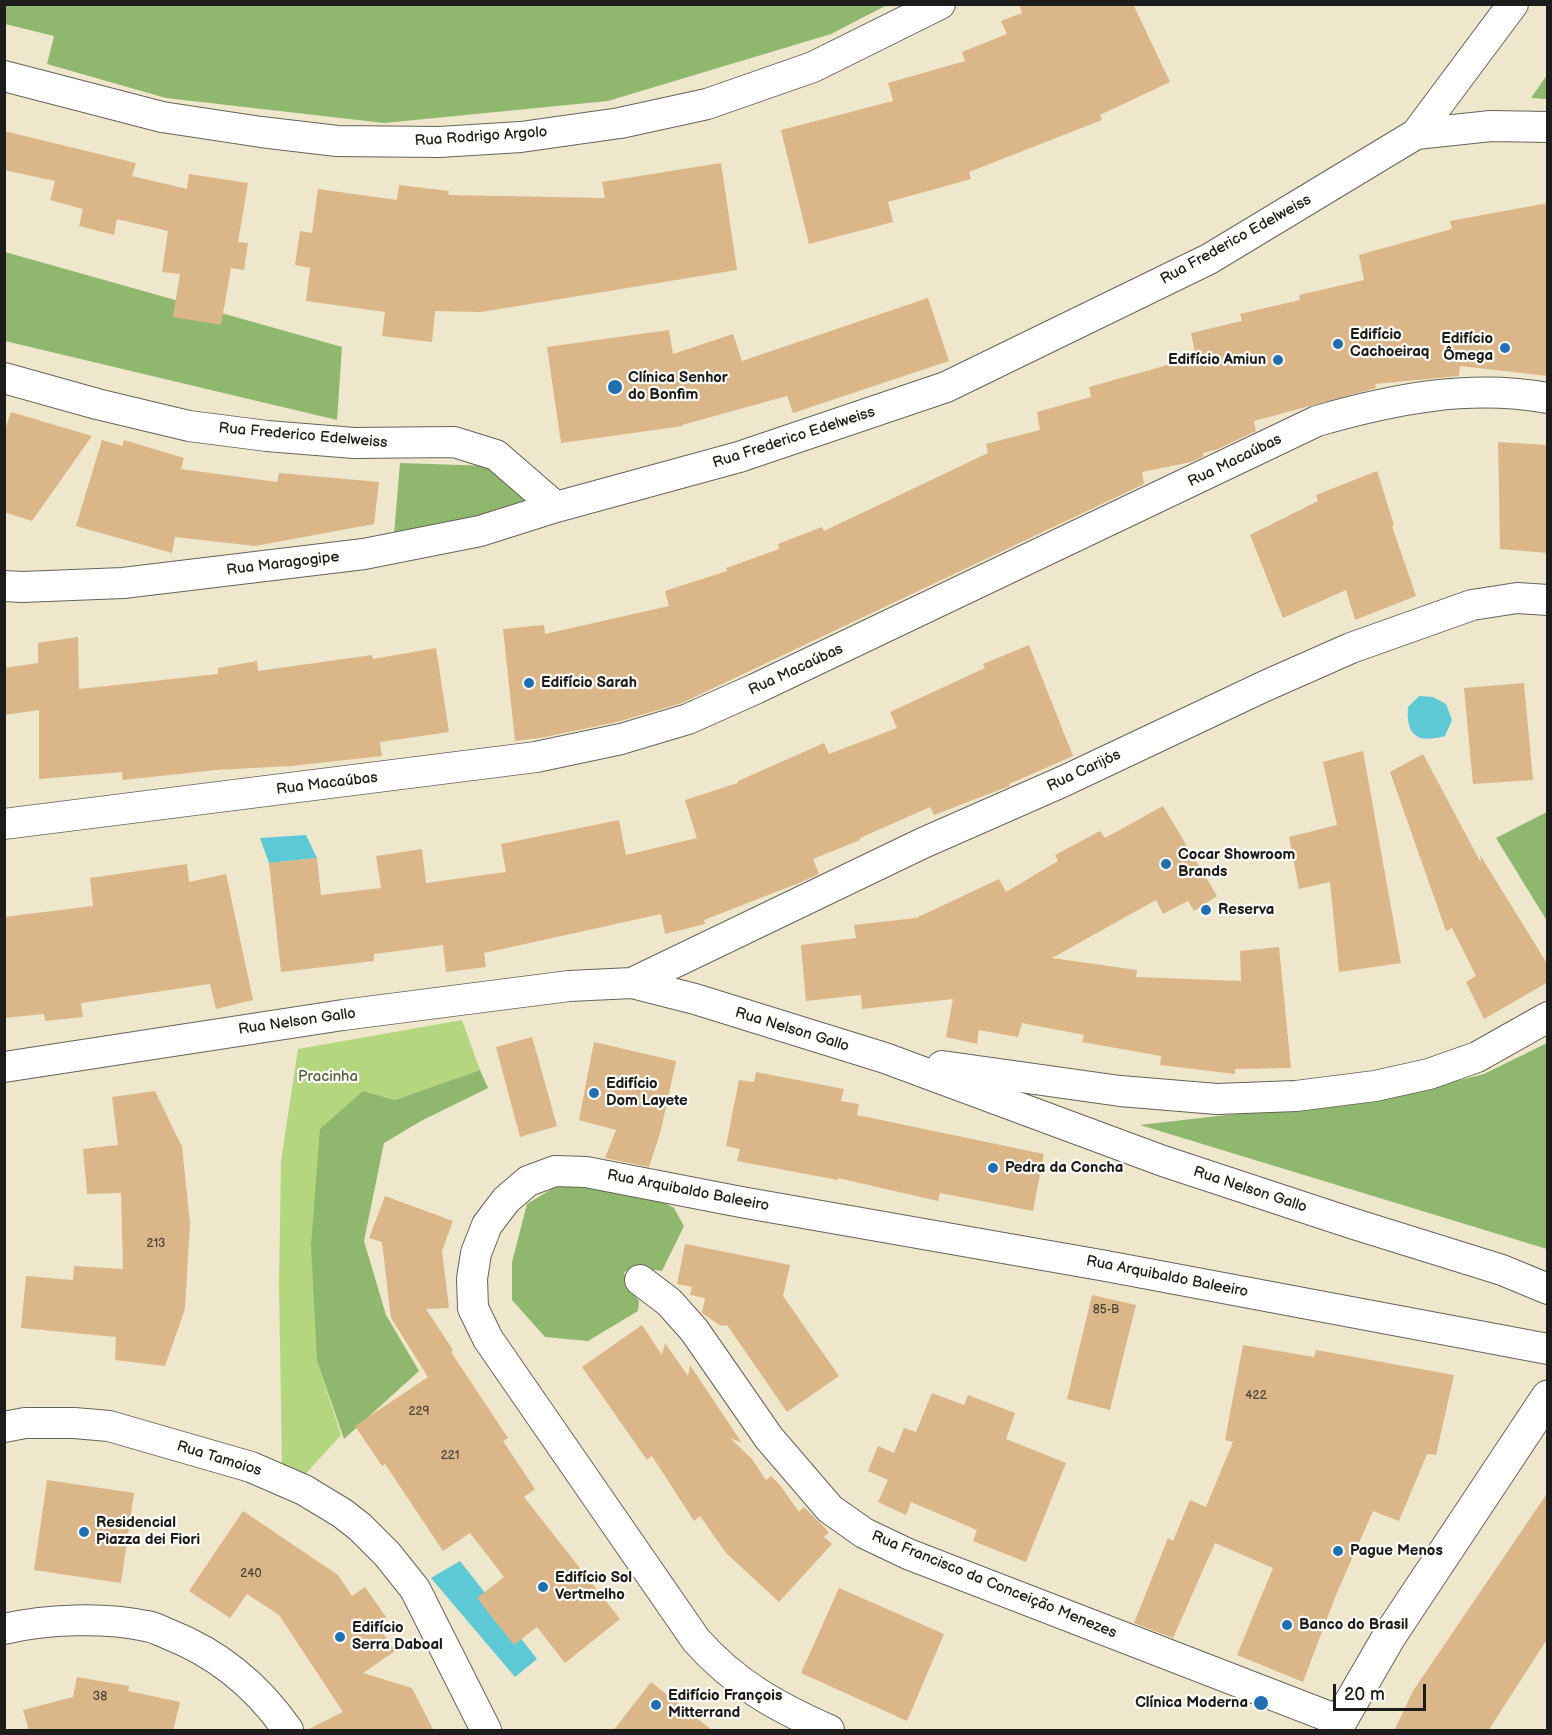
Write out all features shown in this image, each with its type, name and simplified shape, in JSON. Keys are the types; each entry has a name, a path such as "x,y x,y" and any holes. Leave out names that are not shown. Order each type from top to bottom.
{"main road":[{"path":"1338,1726 1390,1635 1548,1397"}],"street":[{"name":"Rua Rodrigo Argolo","path":"4,76 162,117 337,141 439,142 521,137 620,123 707,104 813,67 940,4"},
{"path":"1416,134 1513,4"},
{"name":"Rua Frederico Edelweiss","path":"4,378 97,404 189,426 267,436 354,443 454,442 496,456 556,507 739,457 946,387 1209,259 1416,134 1491,126 1548,127"},
{"name":"Rua Macaúbas","path":"4,824 536,757 621,739 688,719 755,690 1317,421 1365,407 1413,397 1468,392 1527,394 1548,398"},
{"name":"Rua Maragogipe","path":"4,586 123,583 364,554 480,531 556,507"},
{"name":"Rua Carijós","path":"632,983 923,843 1351,648 1472,605 1517,598 1548,600"},
{"name":"Rua Nelson Gallo","path":"4,1066 344,1015 569,986 632,983 695,999 885,1058 1163,1161 1503,1270 1548,1289"},
{"path":"885,1058 1120,1091 1217,1099 1296,1096 1375,1086 1429,1074 1477,1057 1548,1017"},
{"name":"Rua Arquibaldo Baleeiro","path":"829,1731 774,1704 741,1684 710,1656 690,1631 488,1339 473,1308 472,1279 476,1253 488,1225 506,1200 528,1181 555,1171 586,1172 1548,1349"},
{"name":"Rua Francisco da Conceição Menezes","path":"640,1280 669,1302 694,1330 769,1438 830,1509 864,1533 919,1558 1338,1726"},
{"name":"Rua Tamoios","path":"4,1427 25,1423 109,1426 251,1467 304,1490 360,1527 387,1554 415,1589 486,1731"},
{"path":"4,1629 28,1623 69,1620 147,1626 215,1657 249,1684 276,1713 288,1731"}],"green space":[{"path":"5,4 887,5 831,34 608,101 384,123 166,98 47,64 54,36 5,24"},
{"path":"1547,75 1547,99 1531,98"},
{"path":"5,252 342,347 337,420 5,341"},
{"path":"400,463 491,466 532,500 512,512 394,535"},
{"path":"1547,812 1547,921 1496,838"},
{"name":"Pracinha","path":"462,1020 480,1070 395,1100 363,1091 317,1361 341,1435 300,1480 282,1467 279,1284 281,1161 298,1049"},
{"path":"1547,1043 1547,1249 1140,1125 1401,1095 1484,1074"},
{"path":"480,1070 488,1088 421,1121 384,1143 364,1241 386,1315 419,1371 344,1439 317,1361 311,1245 320,1129 363,1091 395,1100"},
{"path":"585,1181 658,1199 674,1208 684,1226 662,1271 631,1267 624,1273 629,1289 639,1301 638,1311 588,1341 545,1337 512,1300 512,1262 527,1204 560,1184"}],"water":[{"path":"1419,696 1433,697 1446,704 1452,720 1445,736 1421,738 1412,731 1409,725 1408,707"},
{"path":"306,835 317,858 269,863 260,838"},
{"path":"460,1561 537,1659 515,1677 431,1578"}],"building":[{"path":"1019,4 1133,4 1170,82 1100,115 1102,120 969,172 971,179 888,202 893,222 809,244 781,130 893,101 888,83 965,61 962,52 1007,34 1001,21 1022,13"},
{"path":"4,131 136,163 132,176 187,189 189,174 248,183 238,242 248,243 244,270 231,268 221,325 173,317 180,274 162,272 168,231 117,219 114,235 79,226 83,209 50,200 55,181 4,170"},
{"path":"721,163 737,270 481,312 435,311 432,342 382,336 385,312 306,301 310,268 295,265 300,231 312,233 318,189 397,200 399,185 449,191 448,195 605,198 602,182"},
{"path":"1548,203 1548,376 1460,366 1459,376 1375,384 1376,388 1254,421 1256,431 1218,449 1203,453 1204,456 1191,462 1142,472 1144,484 682,703 617,722 515,741 503,629 544,625 545,634 669,606 665,591 727,571 726,568 779,549 778,544 822,527 824,531 988,453 986,444 1040,430 1037,412 1091,397 1089,387 1196,357 1191,333 1242,321 1240,314 1300,300 1299,295 1364,280 1359,255 1452,229 1450,221"},
{"path":"928,298 949,361 793,413 787,396 683,426 561,443 547,347 669,330 673,354 733,334 742,361"},
{"path":"11,412 92,436 32,521 4,512 4,432"},
{"path":"102,440 122,446 124,440 184,458 181,469 277,482 279,473 379,482 374,524 255,546 175,537 172,553 76,526"},
{"path":"1498,442 1548,445 1548,553 1500,549"},
{"path":"1377,471 1394,525 1392,526 1416,596 1355,620 1346,590 1283,618 1250,535 1318,501 1316,495"},
{"path":"78,637 79,689 218,674 218,668 257,661 258,671 372,655 373,659 436,648 449,732 380,742 382,756 123,780 122,772 39,779 39,710 4,715 4,668 38,663 38,643"},
{"path":"1029,645 1073,756 1009,784 1010,786 934,815 930,807 813,859 819,874 799,883 704,920 705,924 665,934 661,914 484,953 486,967 446,972 443,945 374,954 374,961 281,972 269,863 317,858 321,895 381,888 376,856 422,849 426,883 506,872 501,844 619,820 626,855 697,838 685,800 738,783 738,781 824,743 829,754 897,728 890,712 985,668 983,664"},
{"path":"1524,683 1533,780 1473,784 1464,688"},
{"path":"1363,751 1401,963 1339,972 1330,882 1299,889 1289,837 1337,825 1323,762"},
{"path":"1423,754 1481,863 1480,855 1548,965 1548,982 1484,1019 1466,982 1476,976 1452,928 1446,931 1390,772"},
{"path":"1163,806 1217,896 1194,911 1188,901 1163,914 1156,900 1052,958 1137,970 1136,977 1241,981 1240,951 1279,947 1291,1068 1235,1069 1235,1074 1160,1065 1161,1056 1082,1042 1084,1035 1022,1023 1018,1037 979,1030 977,1044 946,1037 953,999 862,1009 861,995 806,1001 801,945 856,938 854,925 916,918 999,879 1006,892 1058,861 1055,855 1100,831 1105,838"},
{"path":"187,864 189,882 226,874 253,1000 216,1009 210,984 81,1003 83,1017 45,1021 44,1014 4,1018 4,917 93,906 90,878"},
{"path":"532,1037 557,1126 520,1137 496,1047"},
{"name":"Edifício Dom Layete","path":"594,1042 676,1061 661,1130 649,1167 605,1158 616,1130 579,1120"},
{"path":"756,1072 844,1089 841,1101 859,1104 857,1115 1044,1154 1033,1211 940,1193 938,1201 838,1178 838,1180 737,1161 740,1149 726,1146 739,1080 754,1082"},
{"path":"155,1091 182,1147 190,1223 185,1309 165,1366 115,1360 116,1337 21,1328 26,1276 73,1280 74,1266 123,1269 121,1193 87,1194 83,1149 118,1145 112,1097"},
{"path":"385,1196 453,1221 442,1251 449,1308 426,1309 453,1350 451,1352 508,1438 503,1441 535,1489 524,1497 620,1619 565,1663 537,1627 514,1645 477,1598 504,1577 470,1533 443,1551 385,1464 382,1466 355,1426 428,1377 391,1318 382,1242 369,1238"},
{"path":"685,1244 790,1265 783,1296 839,1376 787,1412 727,1325 721,1326 702,1313 705,1298 690,1295 692,1287 677,1284"},
{"path":"1092,1295 1136,1305 1110,1410 1067,1399"},
{"path":"642,1325 662,1355 665,1343 688,1376 690,1365 742,1443 730,1438 752,1459 766,1480 771,1476 799,1512 804,1507 829,1532 824,1537 832,1544 779,1602 726,1553 700,1516 694,1521 652,1456 647,1460 582,1367"},
{"path":"1243,1345 1314,1357 1316,1350 1454,1375 1436,1455 1427,1454 1399,1521 1373,1511 1336,1595 1303,1682 1237,1655 1273,1568 1215,1543 1173,1638 1134,1623 1168,1538 1173,1541 1190,1500 1206,1507 1233,1442 1225,1440"},
{"path":"932,1393 964,1405 968,1395 1015,1413 1006,1439 1066,1463 1026,1562 973,1541 977,1530 911,1502 906,1515 878,1502 888,1480 868,1471 878,1446 894,1453 904,1428 916,1432"},
{"name":"Residencial Piazza dei Fiori","path":"47,1480 134,1493 121,1583 34,1570"},
{"path":"1548,1492 1548,1638 1488,1731 1394,1731 1413,1691"},
{"path":"243,1511 338,1575 352,1596 365,1587 386,1617 376,1623 395,1651 363,1673 412,1688 434,1731 305,1731 343,1712 279,1615 247,1594 230,1618 189,1591"},
{"path":"839,1588 944,1634 907,1721 801,1673"},
{"path":"77,1677 129,1686 128,1691 180,1702 173,1731 29,1731 23,1710 73,1697"},
{"name":"Edifício François Mitterrand","path":"651,1682 713,1731 613,1731"}],"place":[{"name":"Edifício Cachoeiraq","path":"1338,344"},
{"name":"Edifício Ômega","path":"1505,348"},
{"name":"Edifício Amiun","path":"1278,360"},
{"name":"Clínica Senhor do Bonfim","path":"615,387"},
{"name":"Edifício Sarah","path":"529,683"},
{"name":"Cocar Showroom Brands","path":"1166,864"},
{"name":"Reserva","path":"1206,910"},
{"name":"Edifício Dom Layete","path":"594,1093"},
{"name":"Pedra da Concha","path":"993,1168"},
{"name":"Residencial Piazza dei Fiori","path":"84,1532"},
{"name":"Pague Menos","path":"1338,1551"},
{"name":"Edifício Sol Vertmelho","path":"543,1587"},
{"name":"Banco do Brasil","path":"1287,1625"},
{"name":"Edifício Serra Daboal","path":"340,1637"},
{"name":"Clínica Moderna","path":"1261,1703"},
{"name":"Edifício François Mitterrand","path":"656,1705"}]}
